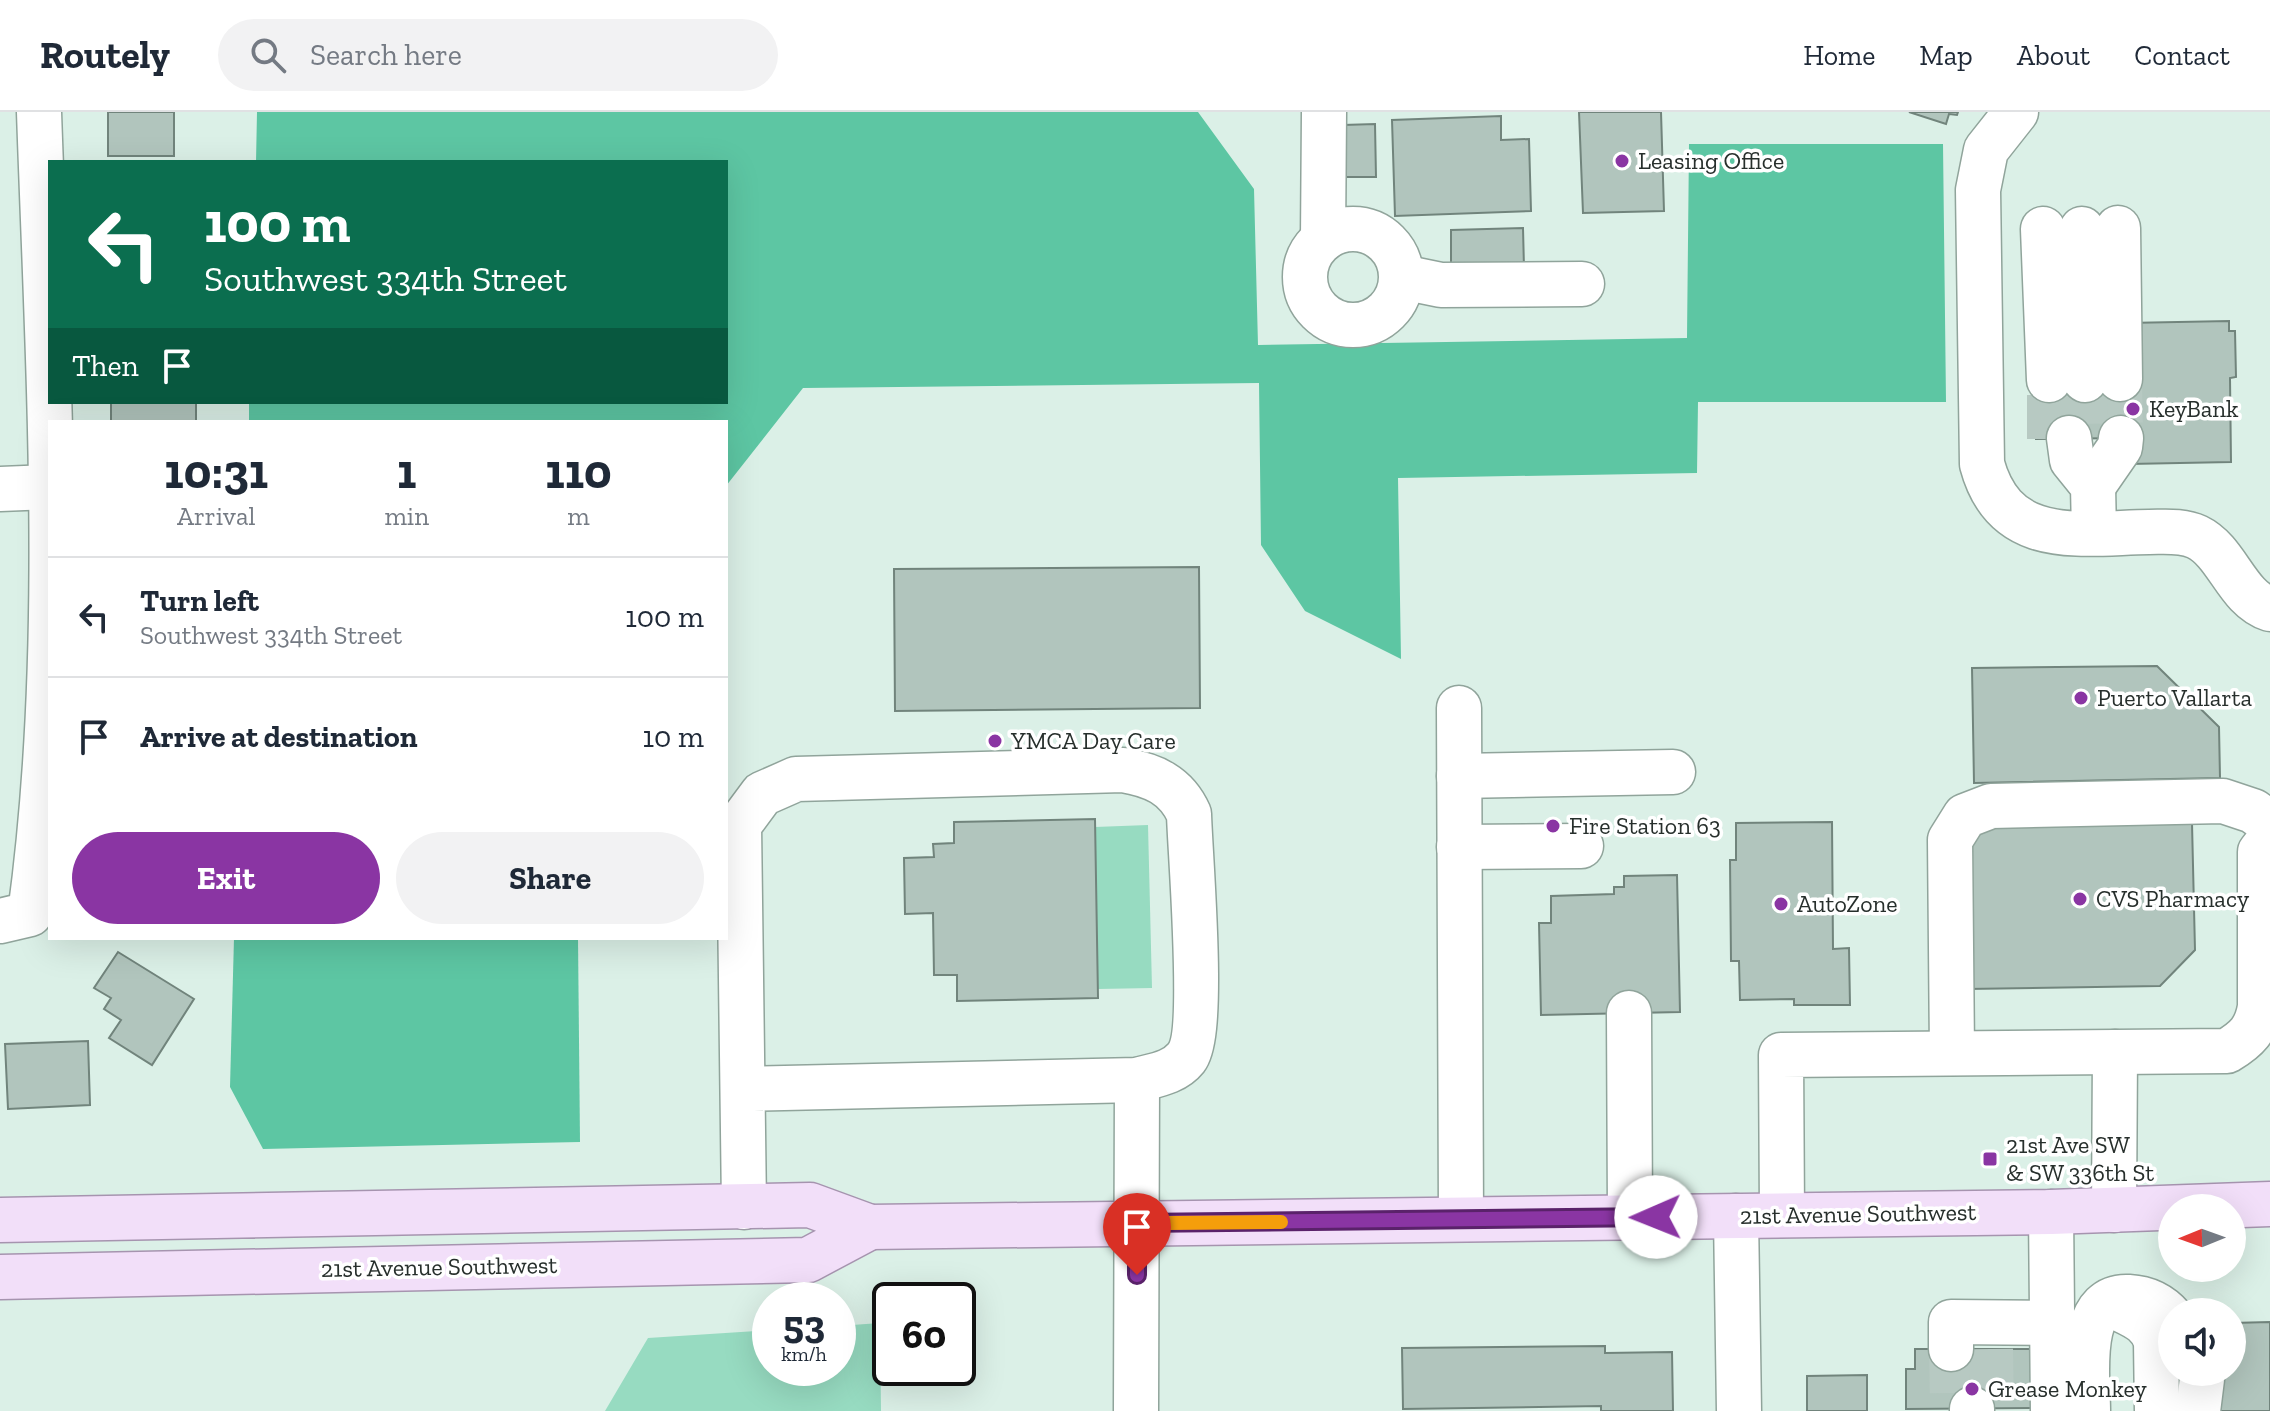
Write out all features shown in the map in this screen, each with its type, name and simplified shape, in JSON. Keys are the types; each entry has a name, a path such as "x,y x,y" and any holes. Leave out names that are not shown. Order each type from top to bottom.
{"main road":[{"name":"21st Avenue Southwest","path":"0,1220 810,1205 870,1227 2051,1212 2270,1204"},
{"name":"21st Avenue Southwest","path":"0,1277 808,1260 870,1227"}],"street":[{"path":"39,112 48,450"},
{"path":"1323,239 1324,112"},
{"path":"2016,112 1986,150 1978,190 1982,464 1997,499 2025,525 2053,534 2168,532 2196,537 2205,543 2246,592 2270,609"},
{"path":"1347,228 1363,229 1379,235 1399,261 1402,277 1390,308 1377,319 1363,324 1333,321 1319,313 1305,285 1309,255 1323,239 1347,228"},
{"path":"2082,229 2084,380"},
{"path":"1402,277 1441,285 1582,284"},
{"path":"2085,438 2072,460 2093,486 2094,533"},
{"path":"0,489 48,487"},
{"path":"0,921 30,914 40,839 45,777 48,560"},
{"path":"1459,708 1461,1219"},
{"path":"743,1089 1137,1080 1177,1067 1194,1042 1189,814 1182,799 1170,787 1142,773 1123,770 796,779 762,794 739,825 744,1207"},
{"path":"1459,776 1673,772"},
{"path":"1952,1053 1950,840 1965,816 1991,806 2223,801 2253,811 2270,823"},
{"path":"1782,1215 1781,1055 2227,1051 2244,1041 2256,1027 2260,1007 2260,852 2270,839"},
{"path":"1459,847 1581,846"},
{"path":"1629,1013 1630,1217"},
{"path":"2114,1210 2115,1052"},
{"path":"1136,1411 1137,1080"},
{"path":"2051,1212 2053,1411"},
{"path":"1736,1216 1739,1411"},
{"path":"2088,1411 2090,1329 2119,1282 2134,1281 2166,1288 2176,1298"},
{"path":"2108,1303 2120,1297 2140,1298 2158,1306"},
{"path":"2108,1303 2146,1322 2185,1400"},
{"path":"1975,1338 2052,1323"}],"green space":[{"path":"257,112 1198,112 1254,189 1258,345 1687,338 1689,144 1943,144 1946,402 1698,402 1697,473 1398,478 1401,659 1305,611 1261,545 1259,383 803,388 728,483 728,420 249,420 249,404 728,404 728,160 256,160"},
{"path":"1148,825 1152,988 1098,989 1095,827"},
{"path":"234,940 578,940 580,1142 263,1149 230,1087"},
{"path":"872,1324 872,1386 881,1386 881,1411 605,1411 648,1338 752,1331 752,1386 856,1386 856,1325"}],"building":[{"path":"108,112 174,112 174,156 108,156"},
{"name":"Leasing Office","path":"1579,112 1661,112 1664,211 1583,213"},
{"path":"1909,112 1958,112 1957,115 1949,114 1946,124"},
{"path":"1501,116 1501,140 1529,139 1531,211 1395,216 1392,120"},
{"path":"1375,124 1376,177 1344,177 1343,125"},
{"path":"1523,228 1524,268 1451,269 1451,230"},
{"name":"KeyBank","path":"2229,321 2229,331 2235,331 2236,377 2230,378 2231,462 2129,464 2128,438 2036,439 2036,380 2126,323"},
{"path":"111,404 196,404 196,420 111,420"},
{"path":"1199,567 1200,708 895,711 894,569"},
{"name":"Puerto Vallarta","path":"2157,666 2219,727 2220,778 1974,783 1972,668"},
{"path":"1095,819 1098,998 957,1001 957,975 934,975 933,913 905,914 904,858 934,857 933,844 954,843 954,822"},
{"name":"AutoZone","path":"1832,822 1833,949 1849,948 1850,1005 1794,1005 1794,999 1740,1000 1739,961 1731,961 1730,860 1736,860 1736,823"},
{"name":"CVS Pharmacy","path":"2192,823 2195,950 2160,986 1967,989 1965,848 1986,827"},
{"path":"1677,875 1680,1012 1541,1015 1539,923 1551,923 1551,896 1614,894 1614,887 1624,887 1624,876"},
{"path":"118,952 194,999 152,1065 109,1038 121,1020 104,1009 111,998 94,988"},
{"path":"88,1041 90,1105 8,1109 5,1044"},
{"path":"2270,1322 2270,1411 2220,1411 2191,1386 2246,1386 2246,1323"},
{"path":"1605,1346 1605,1353 1672,1352 1673,1411 1601,1411 1601,1406 1403,1409 1402,1348"},
{"name":"Grease Monkey","path":"1915,1349 2037,1349 2038,1408 1906,1409 1906,1369 1915,1369"},
{"path":"1867,1375 1867,1411 1807,1411 1807,1376"}],"tunnel":[{"path":"2120,379 2121,438"},
{"path":"2049,380 2049,439"},
{"path":"2085,380 2086,438"},
{"path":"1951,1349 1952,1409"},
{"path":"1991,1349 1992,1411"}],"slow traffic":[{"path":"1167,1223 1281,1222"}],"place":[{"name":"Leasing Office","path":"1622,161"},
{"name":"KeyBank","path":"2133,409"},
{"name":"Puerto Vallarta","path":"2081,698"},
{"name":"YMCA Day Care","path":"995,741"},
{"name":"Fire Station 63","path":"1553,826"},
{"name":"CVS Pharmacy","path":"2080,899"},
{"name":"AutoZone","path":"1781,904"},
{"name":"21st Ave SW & SW 336th St","path":"1990,1159"},
{"name":"Grease Monkey","path":"1972,1389"}],"route":[{"path":"1137,1275 1137,1223 1656,1217"}]}
